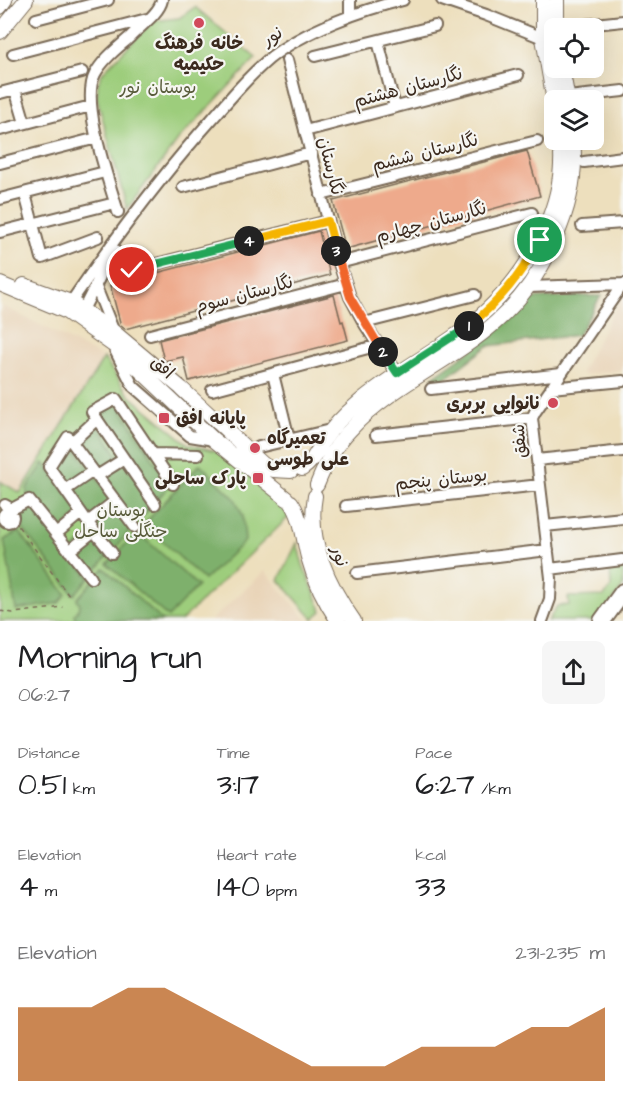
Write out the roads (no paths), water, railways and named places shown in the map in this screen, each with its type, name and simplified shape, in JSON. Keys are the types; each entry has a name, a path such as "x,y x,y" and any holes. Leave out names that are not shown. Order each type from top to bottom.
{"highway":[{"path":"602,621 623,592"},
{"path":"615,621 623,610"}],"main road":[{"path":"0,32 5,0"},
{"path":"3,12 26,0"},
{"path":"543,0 546,18"},
{"path":"557,0 557,18"},
{"path":"561,150 559,182 552,212 526,265 509,288 487,311 462,331 397,373 366,396 336,424 313,459 286,475 282,485 284,495 289,501 306,503 316,490 325,467 349,431 382,402 469,343 490,326 528,287 552,247 563,221 573,187 574,150"},
{"name":"افق","path":"0,275 74,310 113,338 181,388 264,465 273,470 296,470"},
{"name":"افق","path":"0,284 74,310"},
{"path":"509,288 528,287"},
{"name":"افق","path":"113,338 214,440 289,501"},
{"path":"296,470 312,474 316,490"},
{"name":"نور","path":"316,490 313,506 315,535 321,557 331,584 354,621"},
{"name":"نور","path":"289,501 297,512 305,548 315,577 338,621"}],"street":[{"path":"36,20 108,0"},
{"path":"0,232 117,207 97,138 91,106 92,81 96,72 147,19 159,10 162,0"},
{"path":"350,0 350,15"},
{"name":"نور","path":"122,230 184,150 235,93 271,58 314,32 350,15 403,0"},
{"path":"442,0 544,38"},
{"path":"13,54 147,19"},
{"path":"604,23 623,21"},
{"path":"315,56 435,26"},
{"path":"378,40 395,107"},
{"name":"نگارستان","path":"287,60 339,263 350,297 397,373"},
{"path":"0,93 82,72"},
{"name":"نگارستان هشتم","path":"305,131 518,75"},
{"path":"15,89 25,123"},
{"path":"604,94 623,91"},
{"path":"0,130 91,106"},
{"path":"0,163 97,138"},
{"name":"نگارستان ششم","path":"321,195 537,141"},
{"path":"183,187 311,153"},
{"path":"584,162 623,157"},
{"path":"0,199 101,173"},
{"path":"25,194 42,258 98,237"},
{"name":"نگارستان چهارم","path":"339,263 532,213"},
{"path":"132,270 328,221"},
{"path":"582,226 623,223"},
{"path":"74,310 96,287 122,230"},
{"path":"74,310 122,230"},
{"name":"نگارستان سوم","path":"150,335 346,284"},
{"path":"528,287 623,284"},
{"name":"شفق","path":"543,620 550,599 550,569 532,418 623,284"},
{"path":"96,287 113,338"},
{"path":"364,323 475,295"},
{"path":"212,390 379,345"},
{"path":"273,374 289,439"},
{"path":"431,389 561,374"},
{"path":"551,388 623,381"},
{"path":"155,504 92,412 116,399 173,484"},
{"path":"376,435 532,418"},
{"path":"72,442 97,419"},
{"path":"259,447 326,431"},
{"path":"112,553 49,467 68,437 135,527"},
{"path":"537,460 623,450"},
{"path":"153,454 198,455"},
{"path":"65,490 124,459"},
{"name":"بوستان پنجم","path":"346,506 540,485"},
{"path":"5,513 29,500 91,578"},
{"path":"56,534 88,522 116,501"},
{"path":"545,526 623,518"},
{"path":"69,551 88,522"},
{"path":"357,573 548,550"},
{"path":"550,569 622,560"},
{"path":"529,621 543,620"}],"place":[{"name":"خانه فرهنگ حکیمیه","path":"199,23"},
{"name":"نانوایی بربری","path":"553,403"},
{"name":"پایانه افق","path":"164,418"},
{"name":"تعمیرگاه علی طوسی","path":"255,448"},
{"name":"پارک ساحلی","path":"258,478"}],"park label":[{"name":"بوستان نور","path":"158,87"},
{"name":"بوستان جنگلی ساحل","path":"121,520"}]}
